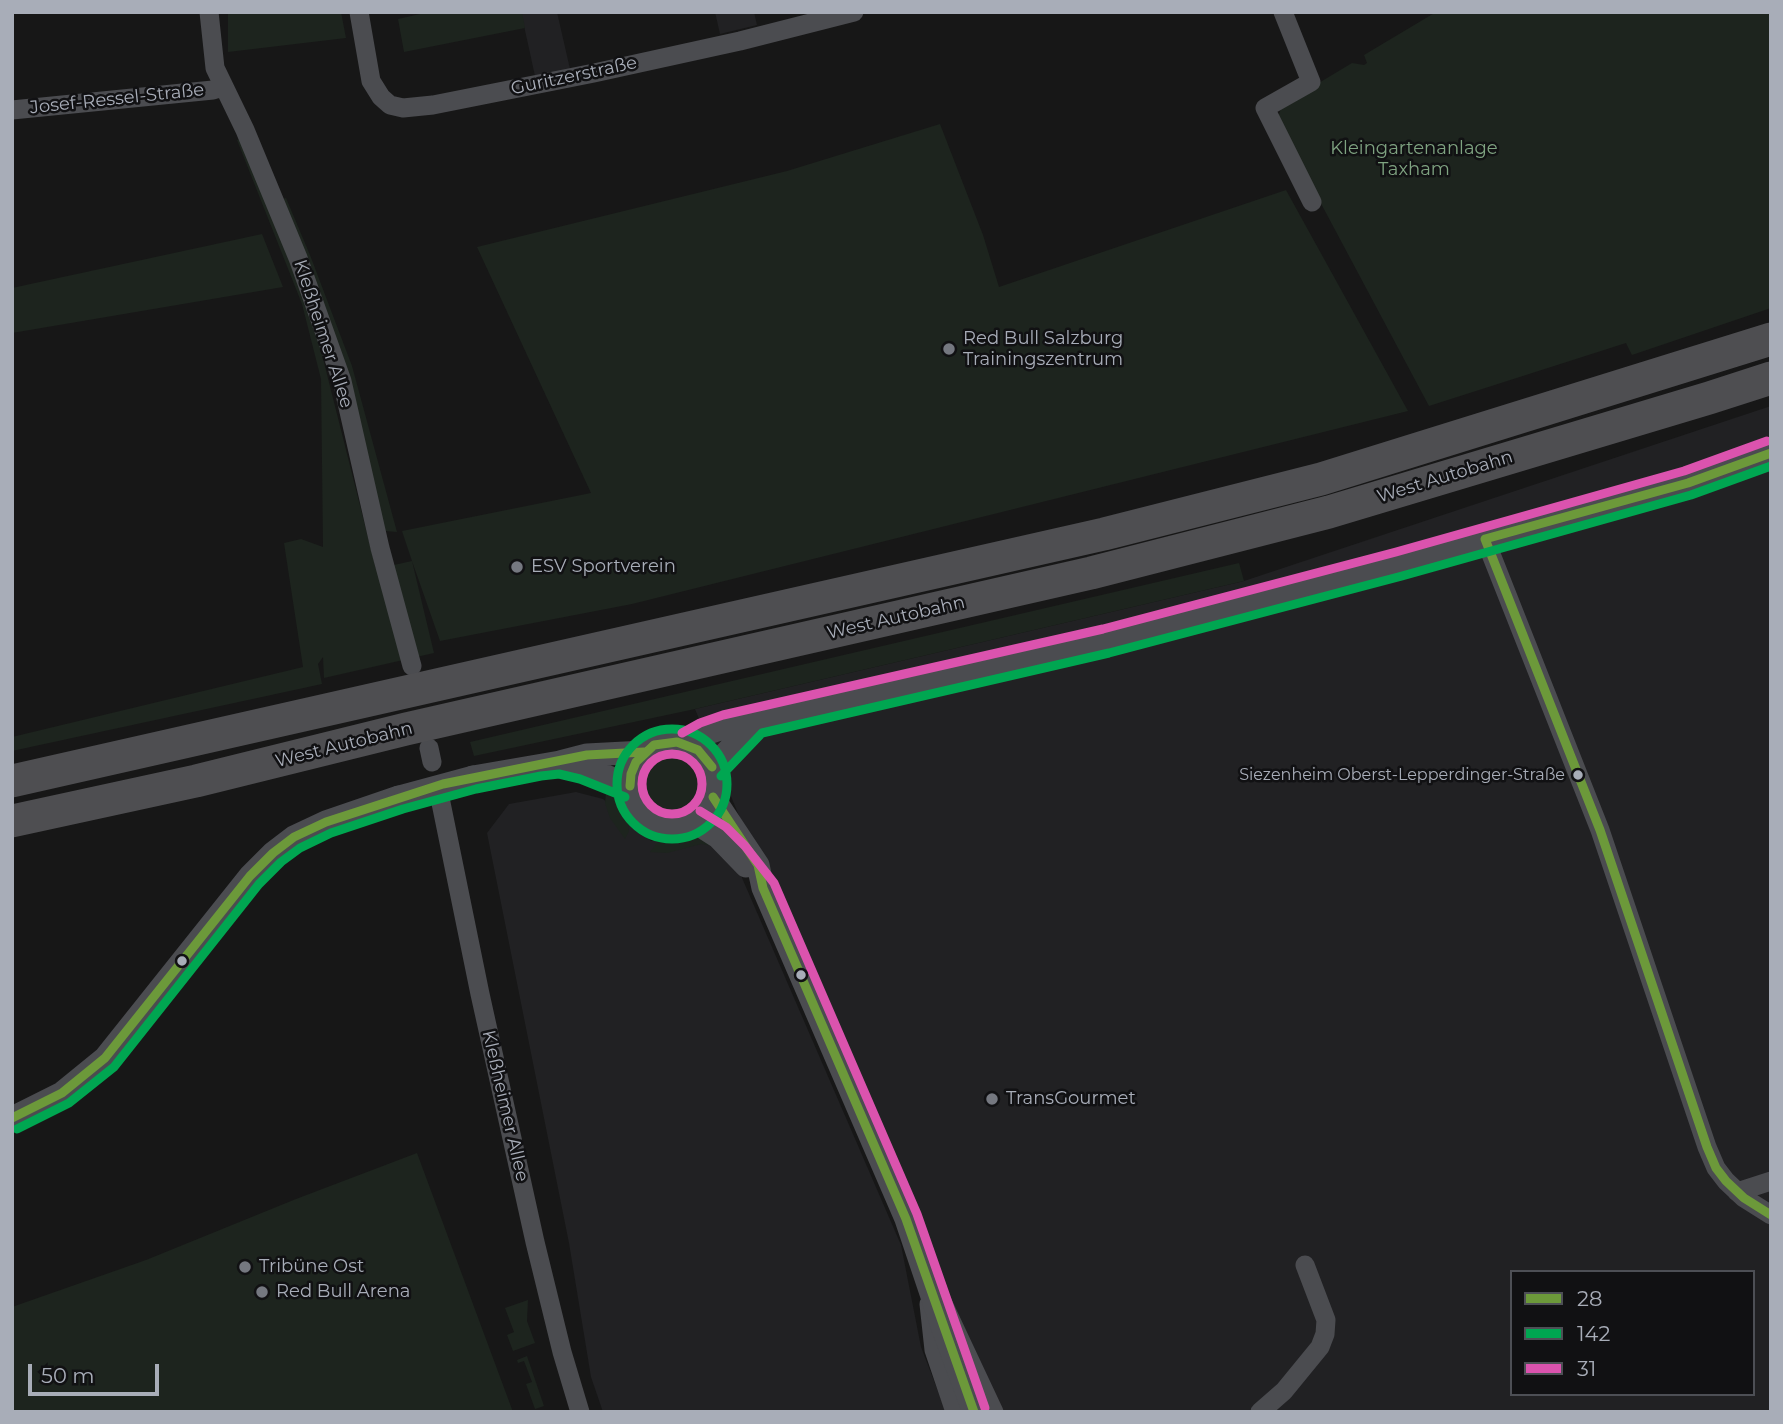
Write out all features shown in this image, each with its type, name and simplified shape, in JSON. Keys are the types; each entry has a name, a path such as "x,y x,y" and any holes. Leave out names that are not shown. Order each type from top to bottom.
{"highway":[{"name":"West Autobahn","path":"12,781 1104,534 1321,479 1771,339"},
{"name":"West Autobahn","path":"12,821 196,781 406,729 1104,569 1329,512 1771,377"}],"street":[{"name":"Kleßheimer Allee","path":"209,12 215,68 245,130 298,258 342,381 380,548 412,666"},
{"name":"Guritzerstraße","path":"359,12 371,81 390,105 403,108 433,106 618,68 854,12"},
{"path":"1283,12 1311,82 1265,108 1312,202"},
{"name":"Josef-Ressel-Straße","path":"12,110 214,90 222,87"},
{"path":"688,744 705,734 726,727 1106,641 1688,483 1771,453"},
{"path":"1485,539 1600,830 1707,1147 1716,1168 1737,1192 1771,1215"},
{"path":"712,767 756,722"},
{"path":"12,1118 62,1093 106,1058 250,876 294,837 326,822 399,797 472,777 587,755 644,752 665,742 688,744 706,758 712,767 715,777 713,797 709,807 694,821 673,827 652,821 636,807 630,786 631,774 644,752"},
{"path":"560,762 584,767 630,786"},
{"path":"713,797 758,865 764,888 906,1219 974,1412"},
{"name":"Kleßheimer Allee","path":"440,798 480,994 536,1242 562,1352 580,1412"},
{"path":"694,821 718,837 737,855 764,888"},
{"path":"1737,1192 1771,1181"},
{"path":"1260,1412 1284,1391 1320,1347 1325,1334 1326,1320 1305,1265"},
{"path":"926,1275 934,1350 955,1412"},
{"path":"926,1275 949,1314 993,1412"}],"shaded area":[{"path":"521,12 557,12 570,69 535,76"},
{"path":"715,12 754,12 757,25 720,34"},
{"path":"1771,406 1771,1412 985,1412 695,709 1244,581"},
{"path":"576,792 603,799 651,841 707,840 736,864 901,1245 921,1347 946,1412 603,1412 591,1377 569,1243 487,833 509,804"}],"green space":[{"path":"228,12 341,12 346,38 228,52"},
{"path":"429,12 522,12 525,28 404,52 398,19"},
{"name":"Kleingartenanlage Taxham","path":"1436,12 1771,12 1771,308 1632,355 1626,343 1429,406 1277,121 1282,105 1352,63 1364,65 1367,63 1364,55"},
{"name":"Red Bull Salzburg Trainingszentrum","path":"940,124 983,235 999,287 1286,190 1408,411 632,604 440,641 402,531 591,493 477,247 787,171"},
{"path":"241,139 309,303 376,569 412,561 434,653 324,678 323,657 318,664 322,684 12,751 12,737 303,667 284,543 301,539 323,547 321,379 302,304 237,140"},
{"path":"286,198 352,366 397,532 385,531 280,200"},
{"path":"262,234 283,287 12,333 12,288"},
{"path":"1239,563 1244,581 695,709 474,756 470,742"},
{"path":"671,754 692,763 701,784 692,805 671,814 650,805 641,784 650,763"},
{"path":"610,790 617,796 627,814 629,831 625,839 610,818 605,803 606,793"},
{"path":"678,837 698,838 710,842 713,846 701,844 667,853 650,852 657,843"},
{"name":"Red Bull Arena","path":"417,1153 513,1412 12,1412 12,1307 146,1260"},
{"path":"528,1300 527,1321 535,1343 513,1351 507,1335 514,1332 505,1308"},
{"path":"527,1356 544,1406 535,1409 526,1384 532,1382 524,1361 518,1363 517,1360"}],"transit line":[{"name":"31","path":"682,733 723,715 1103,629 1396,552 1684,471 1767,441"},
{"name":"28","path":"1485,539 1688,483 1771,453"},
{"name":"142","path":"721,776 762,733 1109,653 1402,576 1691,495 1771,466"},
{"name":"28","path":"1485,539 1600,830 1707,1147 1716,1168 1726,1181 1744,1198 1771,1215"},
{"name":"142","path":"672,729 693,733 711,745 723,763 727,784 723,805 711,823 693,835 672,839 651,835 633,823 621,805 617,784 621,763 633,745 651,733 672,729"},
{"name":"28","path":"630,786 636,762 654,745 677,742 698,750 712,767"},
{"name":"28","path":"12,1118 62,1093 105,1058 250,876 294,837 326,822 443,784 587,755 644,752"},
{"name":"31","path":"666,754 678,754 697,767 702,784 700,796 689,809 678,814 666,814 647,801 642,790 642,778 655,759 666,754"},
{"name":"142","path":"17,1129 69,1103 114,1067 259,884 300,848 331,833 403,809 476,789 541,776 559,774 580,779 625,797"},
{"name":"28","path":"713,797 758,865 763,888 906,1219 974,1412"},
{"name":"31","path":"700,811 726,827 774,883 917,1214 985,1408"}],"place":[{"name":"Red Bull Salzburg Trainingszentrum","path":"949,349"},
{"name":"ESV Sportverein","path":"517,567"},
{"name":"Siezenheim Oberst-Lepperdinger-Straße","path":"1578,775"},
{"name":"TransGourmet","path":"992,1099"},
{"name":"Tribüne Ost","path":"245,1267"},
{"name":"Red Bull Arena","path":"262,1292"}]}
